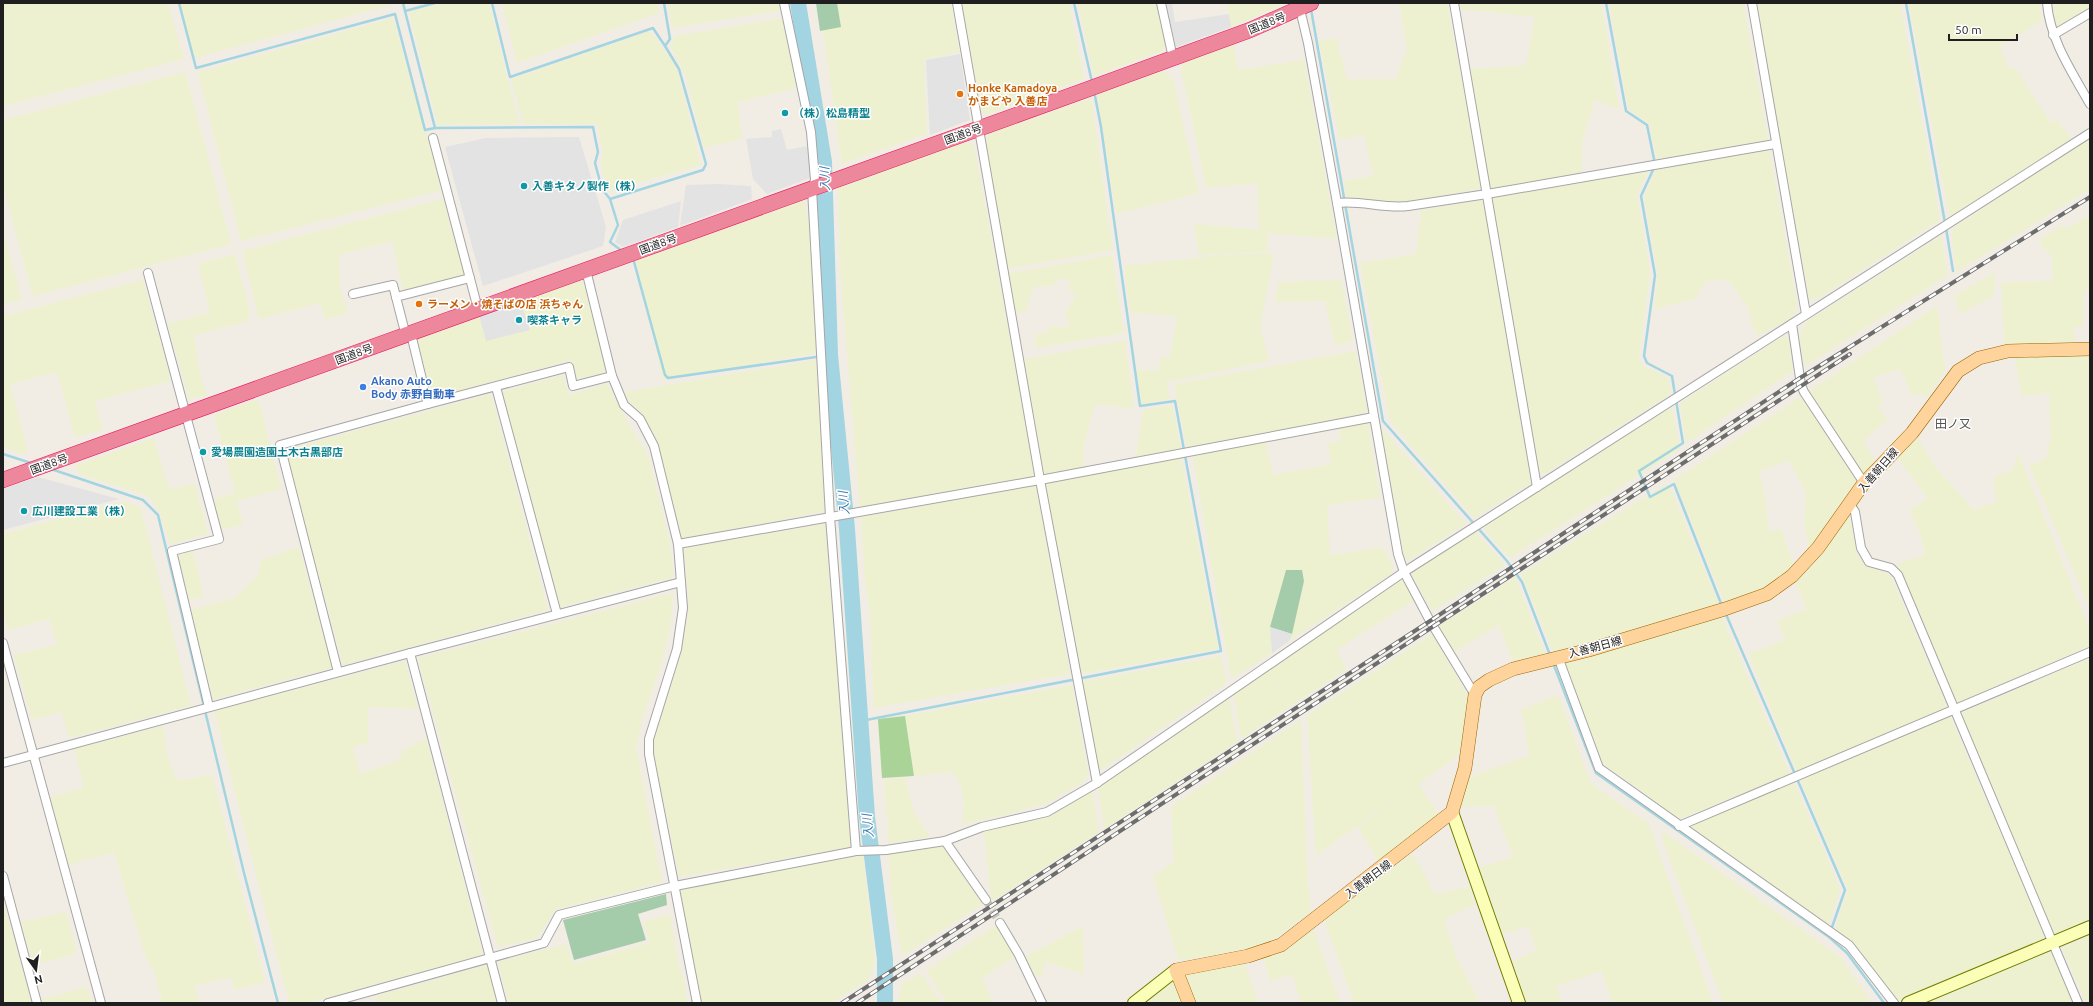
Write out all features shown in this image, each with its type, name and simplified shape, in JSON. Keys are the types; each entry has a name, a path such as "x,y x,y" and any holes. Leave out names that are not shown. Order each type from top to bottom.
{"highway":[{"name":"国道8号","path":"3,480 409,335 1173,58 1304,5"}],"main road":[{"name":"入善朝日線","path":"1475,695 1480,687 1499,675 1558,657 1589,650 1725,609 1767,594 1792,576 1818,548 1864,483 1912,433 1958,371 1979,358 2008,351 2090,349"},
{"path":"1452,812 1465,768 1475,695"},
{"name":"入善朝日線","path":"1176,970 1248,956 1281,945 1452,812"},
{"path":"1176,970 1189,1003"}],"street":[{"path":"784,3 811,132 815,180 812,189 830,517 856,851"},
{"path":"957,3 1040,480 1097,783"},
{"path":"1162,3 1173,58"},
{"path":"1454,3 1537,487"},
{"path":"1752,3 1775,144 1806,314"},
{"path":"2046,3 2048,18 2053,35 2090,104"},
{"path":"1304,5 1308,43 1398,554 1404,572 1430,621 1475,695"},
{"path":"2053,35 2090,13"},
{"path":"328,1003 544,943 559,915 675,886 856,851 886,850 945,841 982,827 1047,812 1097,783 1404,572 2090,133"},
{"path":"433,138 478,309"},
{"path":"1337,203 1353,201 1398,208 1775,144"},
{"path":"586,270 612,376 624,405 640,419 654,446 678,544 683,608 677,649 649,739 649,754 697,1003"},
{"path":"148,273 219,539 172,551 209,707"},
{"path":"396,297 470,278"},
{"path":"353,294 393,284 428,404"},
{"path":"1792,324 1804,392 1864,483"},
{"path":"338,672 280,445 569,367 573,386 612,376"},
{"path":"496,387 557,614"},
{"path":"678,544 1040,480 1374,417"},
{"path":"1850,504 1855,512 1861,548 1869,562 1891,568 1898,575 2078,1003"},
{"path":"3,763 338,672 681,582"},
{"path":"3,643 100,1003"},
{"path":"1679,826 2090,652"},
{"path":"410,653 502,1003"},
{"path":"1558,657 1599,768 1849,945 1894,1003"},
{"path":"1452,812 1519,1003"},
{"path":"945,841 986,900"},
{"path":"3,876 37,1003"},
{"path":"1000,923 1026,968 1042,1003"},
{"path":"1908,1003 2090,927"},
{"path":"1134,1003 1176,970"}],"green space":[{"path":"3,3 168,3 184,59 3,106"},
{"path":"179,3 390,3 391,5 195,58"},
{"path":"444,3 489,3 519,124 438,125 409,12"},
{"path":"502,3 657,3 659,13 517,63"},
{"path":"668,3 781,3 783,10 672,28"},
{"path":"816,3 837,3 841,27 820,31"},
{"path":"837,3 951,3 959,52 924,59 927,134 842,164 823,30 841,26"},
{"path":"962,3 1069,3 1084,79 985,115 981,110"},
{"path":"1078,3 1156,3 1166,46 1163,51 1094,76"},
{"path":"1227,3 1287,3 1231,27"},
{"path":"1394,3 1447,3 1482,188 1405,203 1347,198 1344,181 1373,176 1364,135 1340,140 1319,41 1337,38 1338,52 1340,52 1347,79 1396,79 1407,49 1400,6"},
{"path":"1457,3 1601,3 1619,109 1595,100 1583,139 1581,173 1493,189 1489,187 1469,69 1526,65 1535,17 1458,9"},
{"path":"1609,3 1743,3 1768,140 1766,142 1657,160 1650,125 1628,108"},
{"path":"1756,3 1900,3 1940,220 1817,299 1809,299"},
{"path":"1909,3 2039,3 2041,21 2000,47 2008,68 2016,69 2051,123 2058,120 2071,139 1950,219"},
{"path":"2053,3 2090,3 2090,7 2056,29"},
{"path":"393,18 442,190 241,241 198,72"},
{"path":"783,18 796,88 738,102 742,139 704,148 686,76 670,46 675,36"},
{"path":"650,31 677,68 701,165 608,191 601,166 603,154 597,124 523,124 511,79"},
{"path":"1234,43 1238,70 1304,60 1337,239 1268,233 1267,251 1199,255 1194,224 1259,230 1257,183 1206,188 1181,68 1183,62"},
{"path":"1164,71 1173,80 1199,193 1116,214 1097,94"},
{"path":"185,72 231,244 33,296 3,186 3,120"},
{"path":"1091,98 1113,250 1006,269 984,144 989,133"},
{"path":"2090,138 2090,189 1956,272 1951,229"},
{"path":"966,140 974,146 1036,477 860,507 840,269 838,186"},
{"path":"1769,148 1797,304 1793,318 1757,336 1750,321 1752,318 1745,303 1728,279 1706,281 1695,299 1654,309 1658,275 1644,198 1657,167"},
{"path":"1649,170 1637,195 1650,273 1639,358 1642,365 1669,378 1671,394 1545,474 1539,471 1490,197"},
{"path":"804,197 810,232 817,353 663,380 636,260"},
{"path":"443,199 464,275 403,291 392,241 339,255 341,291 348,314 325,319 320,303 259,319 242,251"},
{"path":"1484,200 1531,483 1474,518 1395,427 1389,417 1360,263 1416,254 1421,210"},
{"path":"2090,214 2090,290 2084,291 2083,326 2074,327 2075,342 2004,345 2001,282 2053,281 2052,256 2044,249 2039,240 2063,225 2066,229"},
{"path":"3,232 22,300 3,304"},
{"path":"1941,236 1948,275 1805,366 1799,337 1807,321"},
{"path":"1270,253 1274,255 1260,327 1269,361 1167,382 1170,399 1141,404 1137,369 1157,371 1162,357 1170,358 1177,317 1156,314 1130,313 1124,266 1223,255"},
{"path":"235,254 250,312 246,322 194,335 200,374 207,395 189,399 168,324 210,312 198,264"},
{"path":"1112,255 1124,333 1036,348 1035,334 1045,333 1050,326 1064,328 1069,325 1066,311 1075,298 1074,294 1070,291 1069,280 1063,278 1056,281 1052,286 1033,287 1032,298 1028,298 1027,312 1014,313 1006,274"},
{"path":"1995,272 1994,296 1960,314 1954,296"},
{"path":"582,279 607,372 577,379 571,360 433,398 416,336"},
{"path":"143,280 171,381 95,401 103,430 75,437 57,372 10,384 28,452 19,453 3,447 3,316"},
{"path":"1341,280 1353,342 1335,345 1325,301 1274,302 1279,282"},
{"path":"1937,306 1943,356 1946,368 1928,397 1917,393 1914,399 1900,369 1874,377 1882,402 1878,407 1888,420 1863,441 1875,459 1864,475 1861,474 1809,391"},
{"path":"1783,336 1789,340 1793,371 1686,443 1680,403"},
{"path":"1125,340 1134,409 1095,404 1083,448 1084,468 1045,475 1042,471 1023,360"},
{"path":"1356,351 1367,411 1363,414 1187,449 1174,384"},
{"path":"2090,353 2090,611 2029,466 2047,458 2048,444 2051,441 2049,393 2021,396 2015,355"},
{"path":"817,360 827,511 680,539 658,447 643,414 629,402 625,392"},
{"path":"563,375 569,395 607,384 631,428 648,455 669,539 674,577 560,607 502,392"},
{"path":"491,394 548,610 343,665 285,450"},
{"path":"1802,396 1857,482 1809,550 1804,522 1806,492 1788,460 1759,472 1765,495 1769,532 1781,529 1794,566 1776,581 1759,591 1725,603 1674,480"},
{"path":"254,400 260,404 281,489 237,501 243,525 222,529 213,500 235,492 214,415"},
{"path":"1172,405 1181,449 1136,457 1143,410"},
{"path":"1672,407 1680,449 1510,558 1482,527"},
{"path":"1368,423 1380,498 1327,505 1330,555 1382,547 1393,565 1392,574 1289,641 1304,581 1270,627 1272,653 1231,679 1193,456 1266,442 1273,475 1331,464 1328,443 1341,441 1339,428"},
{"path":"1381,428 1466,524 1409,560 1404,556"},
{"path":"1916,435 1936,468 1974,510 1997,501 1993,483 1995,477 2012,470 2018,453 2090,630 2090,646 1955,704 1897,564 1925,555 1920,533 1909,510 1928,498 1895,455"},
{"path":"154,438 169,489 195,484 208,534 170,544 160,513 149,496 79,474 76,465"},
{"path":"1181,457 1218,649 1080,674 1044,483"},
{"path":"1668,483 1719,604 1597,642 1553,651 1521,574"},
{"path":"1036,485 1070,674 874,708 870,613 865,580 861,517"},
{"path":"124,501 141,508 191,706 69,738 61,712 32,720 14,655 57,645 49,619 8,630 3,611 3,534"},
{"path":"1846,517 1850,519 1858,556 1863,563 1891,576 1948,708 1797,772 1748,654 1785,640 1777,621 1807,609 1794,580"},
{"path":"825,524 851,847 679,877 654,754 654,739 681,654 689,608 684,548"},
{"path":"1475,531 1505,565 1432,611 1411,573"},
{"path":"299,547 332,668 213,699 190,610 234,598 259,574 260,560"},
{"path":"193,551 204,596 189,600 178,555"},
{"path":"1286,570 1302,570 1304,581 1292,634 1270,627"},
{"path":"1515,577 1545,653 1513,662 1499,625 1454,652 1438,627"},
{"path":"1402,579 1415,600 1336,650 1347,669 1241,739 1233,693"},
{"path":"674,593 670,627 661,666 643,716 636,747 662,882 555,910 537,938 498,947 418,658"},
{"path":"1721,615 1790,774 1680,819 1603,764 1564,660"},
{"path":"1432,634 1468,696 1459,755 1418,784 1438,814 1420,832 1378,860 1358,828 1400,796 1316,855 1307,716"},
{"path":"1221,656 1227,683 1101,770 1097,769 1082,682"},
{"path":"2090,658 2090,920 2054,936 1961,713"},
{"path":"405,661 418,709 368,707 368,743 353,747 360,774 400,760 402,751 426,738 483,955 308,1003 289,1003 214,711"},
{"path":"1072,685 1088,772 1085,781 1047,803 1010,814 962,824 964,805 961,786 953,772 914,776 905,716"},
{"path":"1558,695 1591,784 1648,823 1713,1003 1612,1003 1602,971 1556,986 1561,1001 1553,1003 1525,1003 1510,962 1536,951 1528,926 1500,935 1475,869 1513,857 1494,806 1457,807 1466,778 1530,755 1521,710"},
{"path":"1229,696 1237,742 1104,829 1098,786"},
{"path":"905,716 914,776 882,778 878,719"},
{"path":"1950,716 2045,934 2042,942 1898,1000 1852,941 1835,930 1848,890 1800,779"},
{"path":"1301,720 1308,883 1311,911 1274,939 1253,948 1188,959 1178,959 1153,876 1174,862 1171,807"},
{"path":"163,726 168,760 178,781 212,775 265,982 235,990 231,977 195,986 199,1003 151,1003 162,1000 153,968 146,959 114,852 68,865 50,797 84,787 74,749"},
{"path":"905,778 914,812 930,837 889,843 884,780"},
{"path":"1794,782 1840,889 1829,925 1687,826"},
{"path":"1092,789 1099,832 991,902 984,831 1053,815"},
{"path":"1665,833 1840,957 1872,1003 1723,1003 1661,836"},
{"path":"943,846 983,904 902,956 891,895 889,853"},
{"path":"863,854 875,963 868,980 831,1003 702,1003 678,890"},
{"path":"1413,854 1435,894 1469,887 1475,904 1444,919 1455,954 1480,1003 1354,1003 1323,917"},
{"path":"666,894 667,905 638,914 646,940 574,960 563,920"},
{"path":"3,901 32,1003 3,1003"},
{"path":"66,912 77,954 33,965 21,922"},
{"path":"670,914 680,972 685,980 686,1003 509,1003 498,962 566,944 573,964 650,943 644,922"},
{"path":"996,925 1014,957 982,978 993,1003 947,1003 926,971"},
{"path":"1083,926 1084,974 1045,962 1042,977 1035,975 1025,957"},
{"path":"1308,930 1314,931 1340,1003 1301,1003 1292,974 1270,981 1263,957"},
{"path":"2090,936 2090,1003 2086,1003 2062,948"},
{"path":"2045,951 2052,954 2073,1003 1919,1003"},
{"path":"1244,961 1258,1003 1193,1003 1185,980 1189,972"},
{"path":"488,965 498,1003 377,1003 376,996"},
{"path":"921,973 941,1003 898,1003 901,984"},
{"path":"1171,981 1176,981 1184,1003 1145,1003"},
{"path":"87,987 92,1003 44,1003 42,999"}],"shaded area":[{"path":"1166,3 1172,3 1175,22 1229,14 1231,27 1176,47"},
{"path":"960,54 970,120 930,135 926,60"},
{"path":"781,129 787,150 807,146 818,175 767,194 753,179 746,139 772,137 772,131"},
{"path":"579,137 606,227 603,246 483,286 445,147 486,138"},
{"path":"718,184 751,186 752,199 680,226 686,185"},
{"path":"681,201 678,227 623,247 615,242 623,220"},
{"path":"520,300 530,330 486,341 479,315"},
{"path":"38,477 119,499 3,530 3,489"},
{"path":"1270,627 1292,634 1289,641 1272,653"}],"waterway":[{"path":"179,3 196,68 395,14 425,130 435,128 593,127 598,152 595,163 602,189 610,199 618,225 610,242 622,251"},
{"path":"403,3 405,11"},
{"path":"435,3 405,11 435,128"},
{"path":"492,3 510,77 653,28 665,46"},
{"path":"610,199 703,170 706,164 679,69 665,46 670,39 664,3"},
{"name":"入川","path":"798,3 824,162 830,355 847,529 867,817 885,959 885,1003"},
{"path":"1074,3 1092,82"},
{"path":"1606,3 1626,111 1647,125 1654,159 1653,170 1641,196 1655,275 1644,356 1647,363 1672,376 1675,395"},
{"path":"1906,3 1945,223"},
{"path":"1311,9 1383,421 1507,561 1522,582 1550,655"},
{"path":"861,721 1221,651 1175,401 1140,406 1101,127 1094,91"},
{"path":"1946,228 1953,271"},
{"path":"633,258 665,375 668,378 830,355"},
{"path":"1676,400 1683,443 1639,471 1650,497 1674,484 1722,606"},
{"path":"3,454 31,463"},
{"path":"51,469 143,500 158,515 244,873 278,1003"},
{"path":"1725,612 1845,890 1831,930"},
{"path":"1553,663 1596,773 1829,937 1847,953 1884,1003"}],"tunnel":[{"path":"986,900 1000,923"}],"railway":[{"path":"842,1003 1430,621 1800,378 2090,197"},
{"path":"857,1003 1850,354"}],"place":[{"name":"Honke Kamadoya かまどや 入善店","path":"960,94"},
{"name":"（株）松島精型","path":"785,113"},
{"name":"入善キタノ製作（株）","path":"524,186"},
{"name":"ラーメン・焼そばの店 浜ちゃん","path":"419,304"},
{"name":"喫茶キャラ","path":"519,320"},
{"name":"Akano Auto Body 赤野自動車","path":"363,387"},
{"name":"愛場農園造園土木古黒部店","path":"203,452"},
{"name":"広川建設工業（株）","path":"24,511"}],"district":[{"name":"田ノ又","path":"1953,424"}]}
